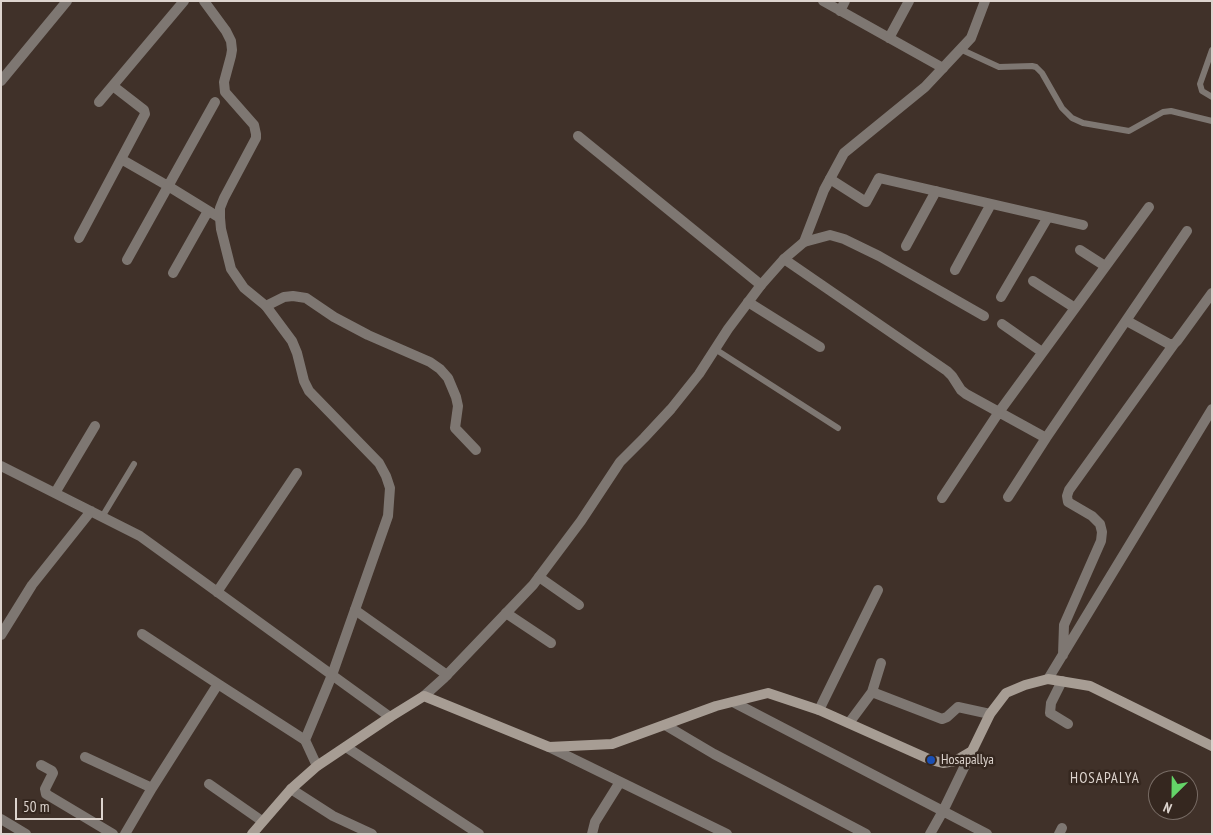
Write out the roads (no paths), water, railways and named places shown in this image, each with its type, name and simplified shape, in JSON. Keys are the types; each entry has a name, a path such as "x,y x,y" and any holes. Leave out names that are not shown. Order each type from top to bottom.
{"main road":[{"path":"252,834 292,789 317,766 424,696 549,747 612,744 716,706 768,694 819,710 931,760 943,763 955,761 972,751 990,714 1006,694 1025,685 1048,679 1090,686 1212,746"}],"street":[{"path":"1,81 67,1"},
{"path":"99,102 184,1"},
{"path":"204,1 231,41 232,50 224,82 225,92 254,125 256,134 256,138 220,208 220,218 231,269 244,288 266,306 292,341 304,381 309,391 379,463 390,488 388,516 332,675 305,740"},
{"path":"823,1 843,6 889,38 943,68"},
{"path":"889,38 909,1"},
{"path":"804,242 824,190 844,153 924,87 971,38 985,1"},
{"path":"79,238 145,114 144,110 113,86"},
{"path":"127,260 215,102"},
{"path":"578,136 761,285"},
{"path":"121,159 220,218"},
{"path":"830,179 866,202 879,178 1083,225"},
{"path":"906,246 936,191"},
{"path":"955,270 991,204"},
{"path":"942,498 999,412 1149,207"},
{"path":"173,273 208,211"},
{"path":"1001,297 1048,217"},
{"path":"1008,497 1187,231"},
{"path":"424,696 447,675 532,586 581,521 620,462 671,408 699,374 728,329 761,285 784,259 804,242 830,235 844,239 879,256 984,316"},
{"path":"1080,250 1105,266"},
{"path":"784,259 947,371 966,394 1046,438"},
{"path":"1033,281 1075,308"},
{"path":"1063,654 1064,624 1101,541 1102,532 1100,524 1092,516 1068,502 1069,490 1212,293"},
{"path":"266,306 284,296 306,298 334,317 368,335 430,362 448,378 458,406 455,428 476,450"},
{"path":"748,302 820,346"},
{"path":"1127,321 1169,344 1174,344"},
{"path":"1002,324 1042,352"},
{"path":"1048,679 1212,409"},
{"path":"55,493 95,426"},
{"path":"1,466 140,536 390,717"},
{"path":"217,592 297,473"},
{"path":"1,635 32,585 91,511"},
{"path":"539,577 579,605"},
{"path":"819,710 878,590"},
{"path":"355,610 447,675"},
{"path":"506,612 551,642"},
{"path":"142,634 305,740 317,766"},
{"path":"849,723 872,692 881,664"},
{"path":"1062,681 1051,703 1050,713 1068,724"},
{"path":"125,834 218,684"},
{"path":"872,692 942,719 947,718 958,707 990,714"},
{"path":"733,702 987,834"},
{"path":"665,725 714,754 866,834"},
{"path":"346,747 479,834"},
{"path":"549,747 727,834"},
{"path":"930,834 943,812 972,751"},
{"path":"85,757 152,788"},
{"path":"41,765 53,773 45,789 46,794 113,834"},
{"path":"592,834 595,822 620,782"},
{"path":"209,784 262,821"},
{"path":"292,789 333,816 372,834"},
{"path":"1,818 26,834"}],"lane":[{"path":"960,49 998,67 1036,67 1042,73 1062,108 1072,118 1083,123 1129,131 1163,112 1171,111 1212,121"},
{"path":"1212,50 1200,84 1202,91 1212,97"},
{"path":"716,349 838,428"},
{"path":"102,517 134,464"}],"place":[{"name":"Hosapallya","path":"931,760"}],"district":[{"name":"HOSAPALYA","path":"1105,779"}]}
